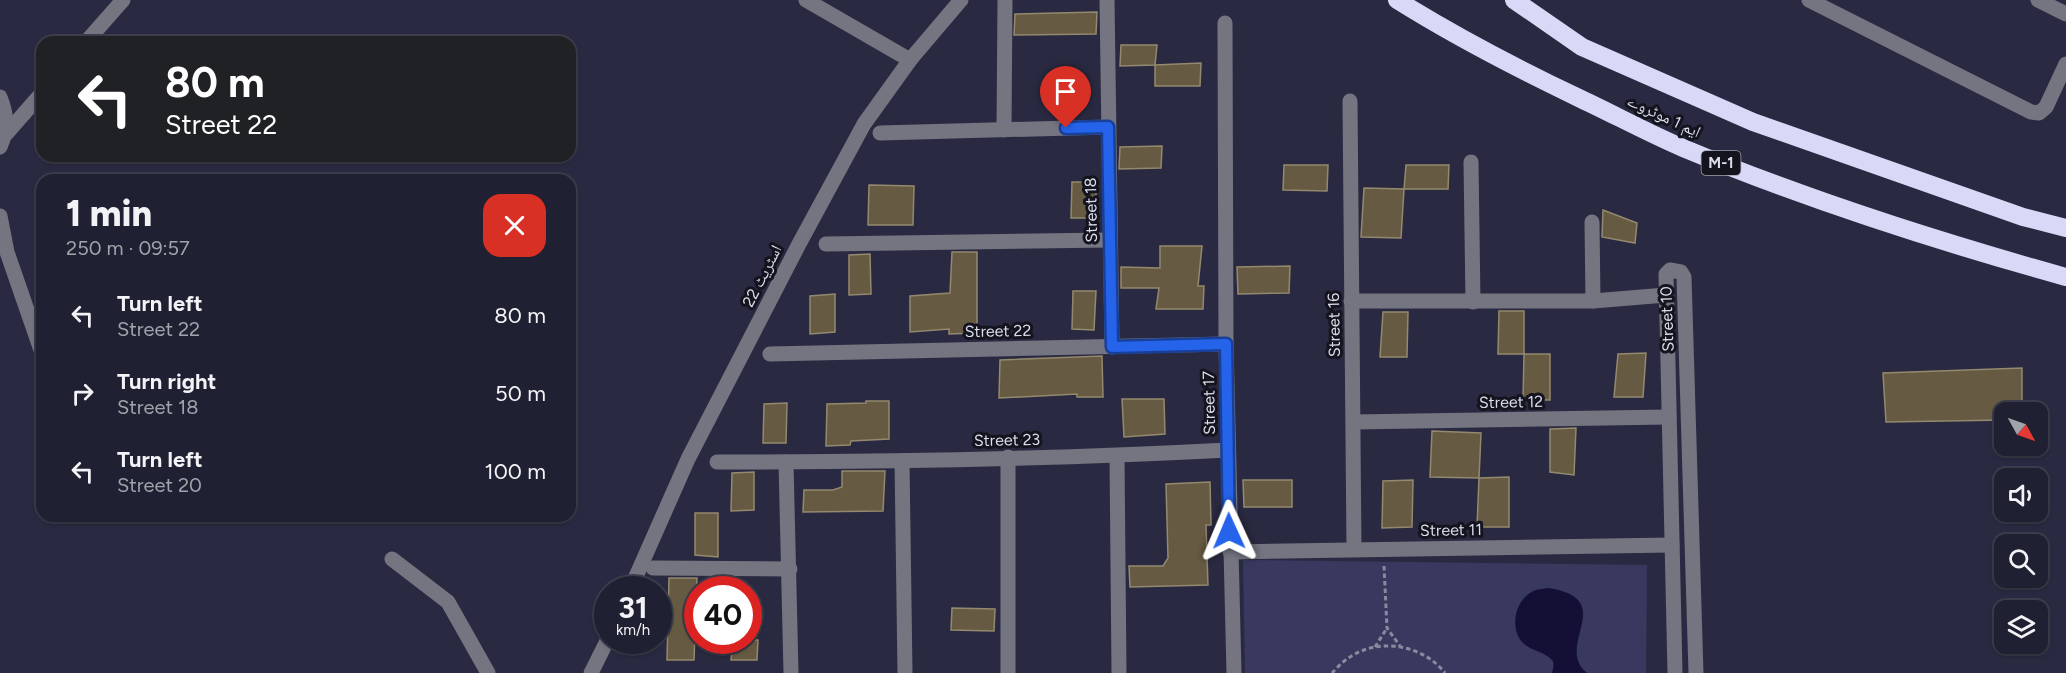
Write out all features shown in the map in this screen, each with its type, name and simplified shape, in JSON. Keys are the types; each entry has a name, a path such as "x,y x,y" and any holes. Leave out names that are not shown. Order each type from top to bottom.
{"highway":[{"name":"ایم 1 موٹروے","path":"1397,0 1439,26 1528,73 1682,147 1806,196 1956,246 2066,277"},
{"name":"ایم 1 موٹروے","path":"1514,0 1582,47 1753,122 2023,217 2066,228"}],"street":[{"path":"91,36 123,0"},
{"path":"806,0 910,60"},
{"name":"اسٹریٹ 22","path":"636,576 688,459 864,124 910,60 961,0"},
{"path":"1004,130 1005,0"},
{"name":"Street 18","path":"1107,0 1112,347"},
{"path":"1809,0 2031,112 2039,113 2046,107 2066,64"},
{"path":"2038,0 2066,14"},
{"name":"Street 17","path":"1225,23 1226,344 1234,673"},
{"path":"0,97 6,111 3,140"},
{"path":"3,140 36,100"},
{"name":"Street 16","path":"1350,101 1354,549"},
{"path":"880,133 1108,127"},
{"path":"1471,162 1473,302"},
{"path":"0,216 7,252 36,336"},
{"path":"1592,222 1593,301"},
{"path":"826,244 1110,240"},
{"name":"Street 10","path":"1675,673 1666,295 1666,274 1670,270 1681,272 1684,277 1696,673"},
{"path":"1351,301 1593,301 1666,295"},
{"name":"Street 22","path":"770,354 1226,344"},
{"name":"Street 12","path":"1354,423 1669,417"},
{"name":"Street 23","path":"717,462 1117,456 1228,450"},
{"path":"1117,456 1119,673"},
{"path":"1008,457 1008,673"},
{"path":"902,461 905,673"},
{"path":"786,462 791,673"},
{"name":"Street 11","path":"1230,552 1672,545"},
{"path":"392,560 448,602 488,673"},
{"path":"653,568 790,569"},
{"path":"591,673 600,654"}],"path":[{"path":"1384,566 1387,628 1401,647"},
{"path":"1375,647 1387,628"},
{"path":"1332,673 1350,657 1375,647 1401,647 1418,652 1438,665 1445,673"}],"shaded area":[{"path":"1243,560 1647,565 1646,673 1245,673"},
{"path":"1548,588 1569,594 1580,602 1583,613 1577,650 1579,662 1587,673 1552,673 1554,665 1552,660 1526,646 1519,638 1515,624 1520,603 1532,592"}],"building":[{"path":"1097,12 1096,34 1014,35 1015,14"},
{"path":"1121,45 1157,45 1155,65 1120,66"},
{"path":"1201,63 1200,86 1155,86 1155,65"},
{"path":"1162,146 1161,168 1119,169 1120,147"},
{"path":"1284,165 1328,165 1327,191 1283,190"},
{"path":"1406,165 1449,165 1448,189 1404,189"},
{"path":"1072,182 1096,182 1096,218 1071,218"},
{"path":"869,185 914,186 913,225 868,225"},
{"path":"1364,188 1404,189 1401,238 1361,237"},
{"path":"1603,210 1637,223 1635,243 1602,237"},
{"path":"1160,246 1202,246 1198,286 1204,286 1203,309 1156,309 1159,288 1121,288 1121,267 1160,268"},
{"path":"952,252 977,252 977,333 949,334 949,329 910,332 910,296 950,293"},
{"path":"870,254 871,294 849,295 849,255"},
{"path":"1290,266 1289,293 1238,294 1237,267"},
{"path":"1073,291 1096,291 1094,330 1072,329"},
{"path":"835,294 835,332 810,334 810,296"},
{"path":"1499,311 1524,311 1524,354 1498,354"},
{"path":"1383,312 1408,312 1407,357 1380,357"},
{"path":"1646,353 1643,397 1614,397 1618,354"},
{"path":"1524,354 1550,354 1550,400 1523,400"},
{"path":"1102,356 1103,397 1077,397 1077,394 999,398 1000,360"},
{"path":"2022,368 2022,402 1994,402 1994,420 1886,422 1883,373"},
{"path":"1122,399 1164,399 1165,434 1124,437"},
{"path":"866,401 889,401 889,439 851,441 850,445 826,446 827,404 866,403"},
{"path":"787,403 786,443 763,443 764,404"},
{"path":"1576,428 1574,475 1550,472 1550,429"},
{"path":"1432,431 1481,433 1479,478 1430,477"},
{"path":"842,471 885,471 883,511 803,512 804,490 833,490 842,487"},
{"path":"754,472 754,510 731,511 732,473"},
{"path":"1509,477 1509,527 1477,527 1479,478"},
{"path":"1243,480 1292,480 1292,507 1244,507"},
{"path":"1413,480 1412,527 1382,528 1383,481"},
{"path":"1210,482 1211,525 1206,525 1208,585 1130,587 1129,566 1163,566 1168,558 1166,484"},
{"path":"695,513 718,513 718,557 695,555"},
{"path":"672,578 684,578 684,654 694,654 694,660 667,660 667,654 672,654"},
{"path":"952,608 995,609 994,631 951,630"},
{"path":"732,654 757,654 757,660 731,660"}],"route":[{"path":"1066,128 1108,127 1112,347 1226,344 1229,531"}]}
